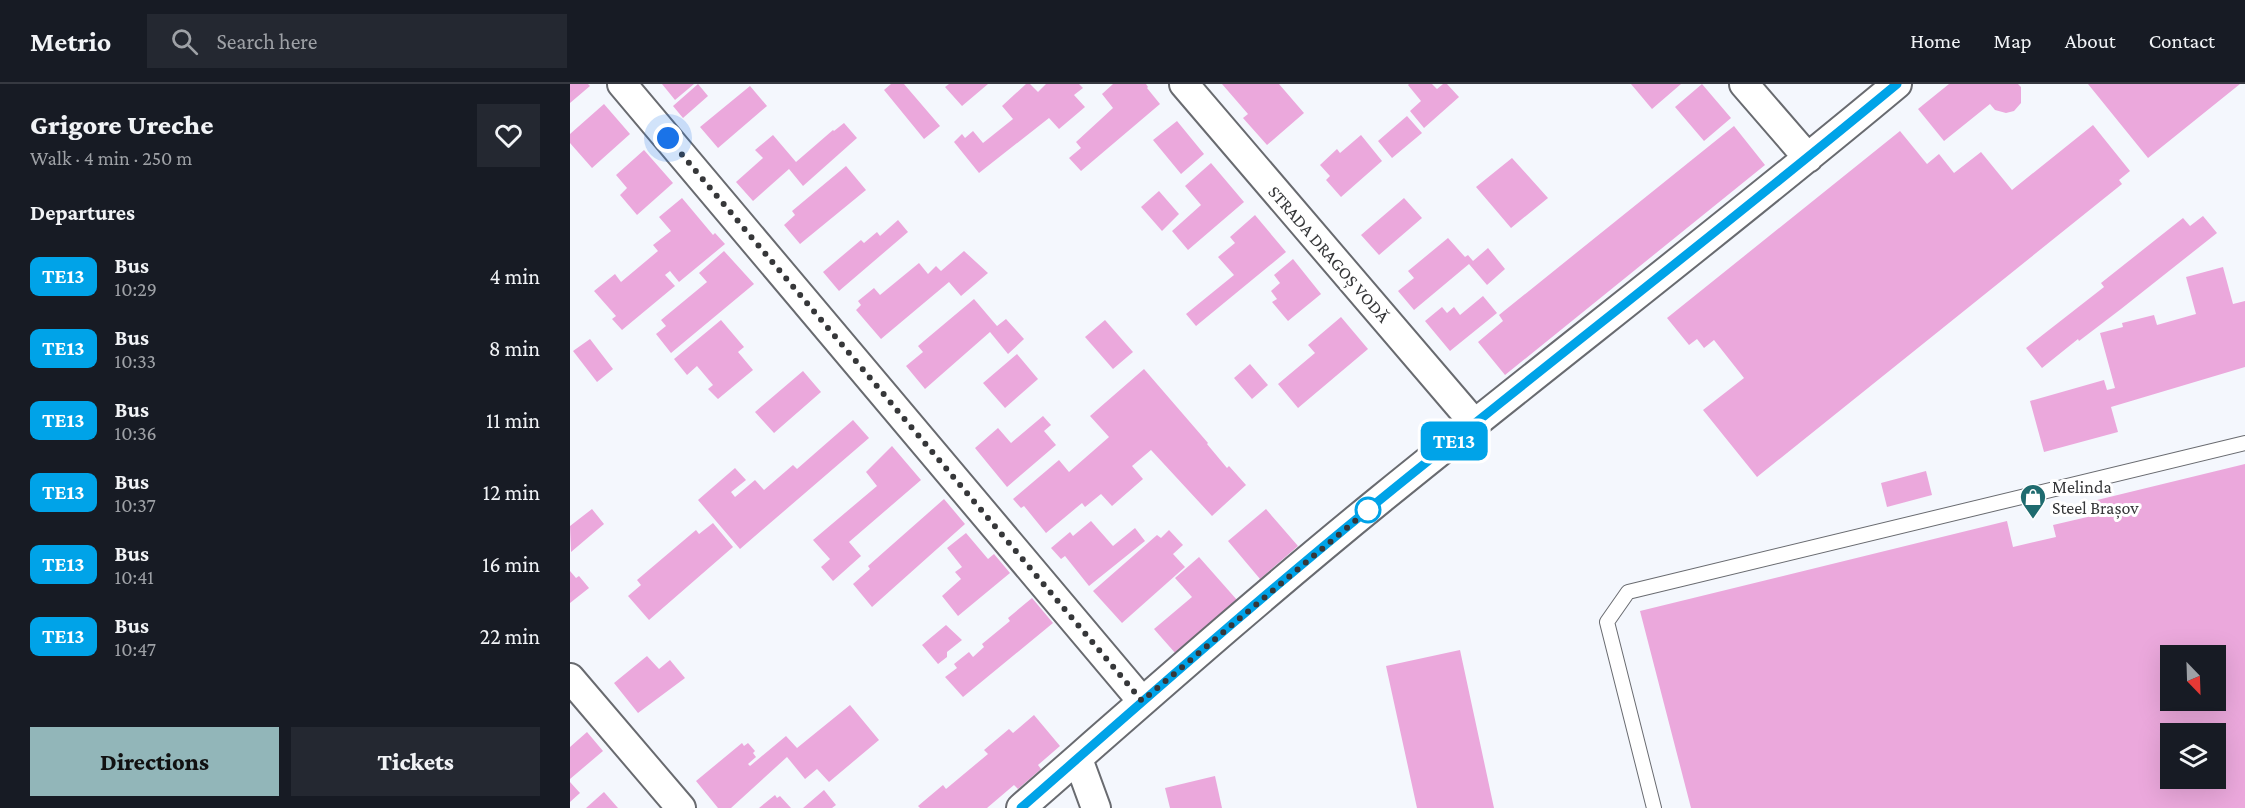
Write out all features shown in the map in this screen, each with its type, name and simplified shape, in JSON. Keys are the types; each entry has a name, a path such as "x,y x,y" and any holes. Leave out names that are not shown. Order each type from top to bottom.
{"street":[{"path":"622,84 1142,701"},
{"name":"STRADA DRAGOȘ VODĂ","path":"1184,84 1475,424"},
{"path":"1744,84 1808,158"},
{"path":"1021,808 1142,701 1378,501 1808,158 1897,84"},
{"path":"570,678 681,808"},
{"path":"1078,759 1096,808"}],"lane":[{"path":"1653,808 1607,622 1629,592 2245,443"}],"building":[{"path":"570,84 588,84 590,86 570,103"},
{"path":"662,84 694,84 675,100"},
{"path":"698,84 708,96 683,118 673,106"},
{"path":"891,84 904,84 940,126 924,139 884,90"},
{"path":"949,84 988,84 962,106 945,87"},
{"path":"1026,84 1030,84 1038,92 1046,84 1079,84 1083,88 1074,95 1085,107 1059,129 1049,118 979,173 954,142 962,134 965,138 973,131 983,143 1013,119 1002,106"},
{"path":"1113,84 1146,84 1160,104 1081,171 1069,158 1081,148 1076,142 1113,108 1102,94"},
{"path":"1222,84 1279,84 1304,113 1267,145 1243,118 1248,114"},
{"path":"1409,84 1432,84 1437,89 1447,84 1459,97 1424,128 1410,111 1421,101"},
{"path":"1631,84 1681,84 1652,109"},
{"path":"1702,84 1731,118 1704,141 1675,107"},
{"path":"1949,84 2018,84 2021,87 2021,103 2014,111 2006,113 1995,110 1990,104 1944,141 1918,109"},
{"path":"2088,84 2240,84 2148,158"},
{"path":"750,86 767,106 718,148 700,127"},
{"path":"604,104 630,134 592,168 570,143 570,134"},
{"path":"1407,116 1422,133 1392,158 1378,141"},
{"path":"1177,121 1204,154 1181,174 1153,140"},
{"path":"844,123 857,138 803,186 789,169 753,201 736,182 763,158 755,150 773,135 796,162"},
{"path":"2093,125 2130,171 2119,180 2122,184 1757,477 1703,410 1744,378 1714,340 1704,348 1697,339 1689,345 1667,318 1900,131 1927,164 1939,154 1954,173 1981,152 2012,190"},
{"path":"1734,126 1765,165 1505,375 1478,342 1503,321 1499,315"},
{"path":"1361,135 1382,161 1341,197 1326,180 1330,176 1320,165 1337,149 1340,153"},
{"path":"644,150 673,183 637,215 620,195 627,188 616,175"},
{"path":"1512,158 1548,198 1511,228 1476,187"},
{"path":"1211,163 1244,202 1188,250 1172,231 1201,205 1185,186"},
{"path":"846,166 866,190 800,244 784,225 795,215 792,211"},
{"path":"1159,191 1179,214 1162,231 1141,207"},
{"path":"682,198 713,235 715,233 725,244 679,282 670,271 665,275 675,286 622,330 612,319 616,316 594,291 615,274 621,282 658,251 653,245 671,231 659,217"},
{"path":"1404,198 1422,218 1379,255 1361,235"},
{"path":"1255,215 1286,252 1196,326 1186,314 1234,275 1218,257 1235,243 1230,237"},
{"path":"2203,216 2217,233 2042,368 2026,348 2104,287 2101,283 2183,218 2190,226"},
{"path":"898,220 908,232 839,291 823,272 861,240 864,243 877,232 880,236"},
{"path":"1448,238 1465,257 1468,255 1473,261 1488,248 1505,269 1487,285 1469,264 1414,310 1398,291 1414,278 1408,271"},
{"path":"724,251 754,284 671,353 656,334 666,326 661,320 707,282 699,273"},
{"path":"964,251 988,273 961,296 949,282 881,339 856,310 861,305 858,301 874,288 880,295 919,263 928,274 936,266 941,271"},
{"path":"1293,259 1321,294 1288,321 1272,302 1277,299 1271,291 1280,283 1274,275"},
{"path":"2223,267 2233,304 2245,301 2245,367 2111,407 2118,432 2044,452 2030,401 2104,380 2107,390 2115,388 2100,333 2123,327 2122,323 2154,315 2157,325 2196,314 2186,277"},
{"path":"1483,296 1497,313 1450,351 1425,321 1442,307 1447,313 1454,307 1460,315"},
{"path":"974,299 997,326 1006,319 1024,339 1008,354 990,332 925,389 906,366 923,352 918,346"},
{"path":"1341,317 1368,349 1298,408 1278,384 1315,353 1308,345"},
{"path":"721,320 744,347 738,352 753,370 718,399 708,389 713,385 697,366 687,375 674,359"},
{"path":"1105,320 1133,352 1113,369 1085,337"},
{"path":"590,339 613,369 597,382 573,351"},
{"path":"1017,354 1038,379 1005,408 983,383"},
{"path":"1250,364 1268,385 1252,399 1234,378"},
{"path":"1144,369 1227,468 1229,466 1246,485 1212,516 1151,450 1132,466 1143,479 1112,506 1101,494 1085,507 1082,503 1046,533 1024,506 1021,508 1013,499 1059,460 1069,472 1109,437 1090,416"},
{"path":"803,371 821,392 774,433 755,412"},
{"path":"1043,416 1051,425 1044,431 1056,445 1007,487 975,448 998,428 1011,443"},
{"path":"853,420 869,438 740,549 698,500 735,468 746,480 731,492 735,497 755,480 764,490 793,465 797,469"},
{"path":"892,446 921,480 849,542 861,556 833,581 821,567 830,559 813,540 877,486 866,472"},
{"path":"2245,464 2245,808 1691,808 1640,611 2007,521 2013,547 2056,537 2053,525 2096,515 2093,501"},
{"path":"1926,471 1932,495 1887,507 1881,483"},
{"path":"944,499 965,524 872,607 853,584 870,569 868,566"},
{"path":"592,509 604,524 571,552 570,526"},
{"path":"1266,509 1298,546 1260,579 1228,541"},
{"path":"1091,521 1113,546 1135,528 1145,541 1089,586 1065,556 1061,559 1051,548 1070,532 1073,536"},
{"path":"713,523 733,547 649,620 628,596 641,585 637,580 696,530 699,534"},
{"path":"1169,530 1183,545 1173,554 1185,567 1122,623 1093,591 1157,535 1161,538"},
{"path":"966,533 988,559 994,554 1010,573 958,616 942,596 961,579 955,572 962,567 947,548"},
{"path":"1199,557 1237,600 1176,654 1154,629 1192,597 1175,578"},
{"path":"570,571 576,578 579,576 589,588 570,603"},
{"path":"1032,598 1053,623 963,697 945,677 957,668 954,664 969,652 973,657 984,647 982,644 1010,621 1008,618"},
{"path":"946,625 962,640 947,652 947,657 938,664 922,645"},
{"path":"1460,650 1494,808 1417,808 1386,666"},
{"path":"647,656 659,669 670,660 685,678 638,713 614,683"},
{"path":"850,705 879,740 829,782 817,769 805,779 787,757 731,808 718,808 696,781 742,743 744,746 748,743 755,751 753,753 756,757 748,764 750,766 786,736 797,748"},
{"path":"1034,715 1060,746 1038,765 1041,769 1018,789 1014,785 987,808 920,808 918,806 943,785 946,789 988,754 984,750 1009,729 1013,733"},
{"path":"587,732 603,751 570,779 570,747"},
{"path":"1215,776 1222,808 1170,808 1165,788"},
{"path":"570,782 580,793 570,802"},
{"path":"824,790 836,805 832,808 803,808"},
{"path":"604,792 618,808 586,808"},
{"path":"775,795 777,798 780,796 791,808 759,808"}],"bus line":[{"name":"TE13","path":"1021,808 1142,701 1378,501 1808,158 1897,84"}],"place":[{"name":"Melinda Steel Brașov","path":"2033,520"}],"route":[{"path":"668,138 1142,701 1368,510"}]}
